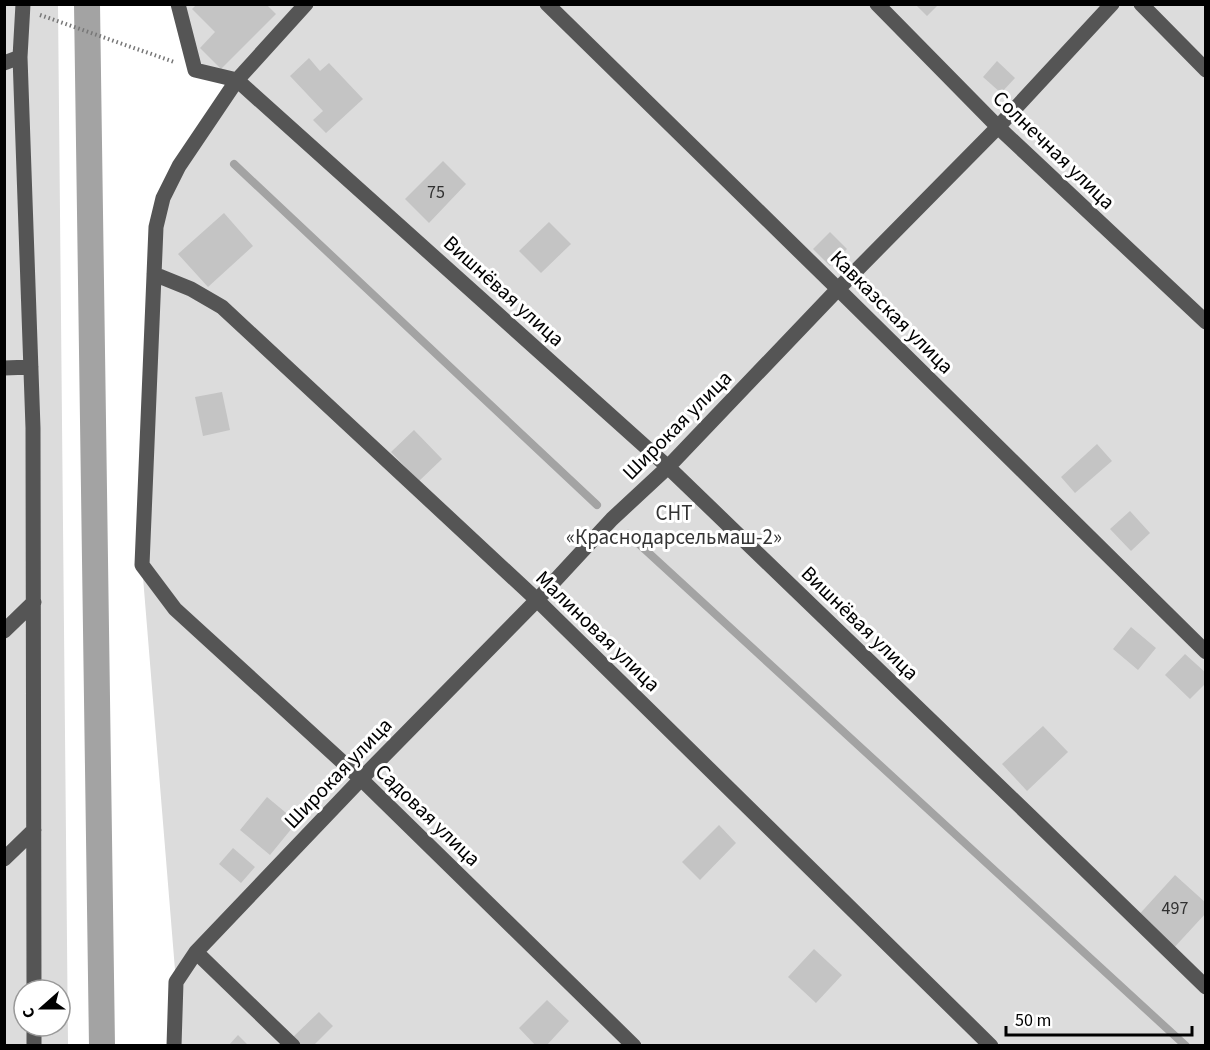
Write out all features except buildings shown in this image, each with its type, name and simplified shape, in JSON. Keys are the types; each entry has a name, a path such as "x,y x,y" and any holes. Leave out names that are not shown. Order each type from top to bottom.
{"street":[{"path":"178,4 195,70 237,80"},
{"path":"154,274 156,228 163,198 179,166 237,80 306,4"},
{"name":"Кавказская улица","path":"547,4 1206,652"},
{"name":"Солнечная улица","path":"877,4 998,127 1206,322"},
{"name":"Широкая улица","path":"174,1046 176,982 196,952 361,779 537,600 612,519 668,466 998,127 1112,4"},
{"path":"1141,4 1206,70"},
{"path":"23,7 20,57 31,367 34,602 34,978"},
{"path":"4,63 20,57"},
{"name":"Вишнёвая улица","path":"237,80 668,466 1206,987"},
{"name":"Садовая улица","path":"154,274 142,565 175,609 361,779 634,1046"},
{"name":"Малиновая улица","path":"154,274 191,289 222,307 537,600 991,1046"},
{"path":"4,368 31,367"},
{"path":"4,631 34,602"},
{"path":"4,859 33,830"},
{"path":"196,952 293,1046"}],"path":[{"path":"23,7 195,70"}],"green space":[{"path":"5,5 58,5 67,978 12,978 12,1038 68,1038 68,1045 5,1046"},
{"name":"СНТ «Краснодарсельмаш-2»","path":"178,5 1205,5 1205,1045 174,1046 176,982 142,565 163,198 236,80 195,70"}],"waterway":[{"path":"87,4 102,1046"},
{"path":"234,164 597,505"},
{"path":"628,534 1186,1046"}]}
